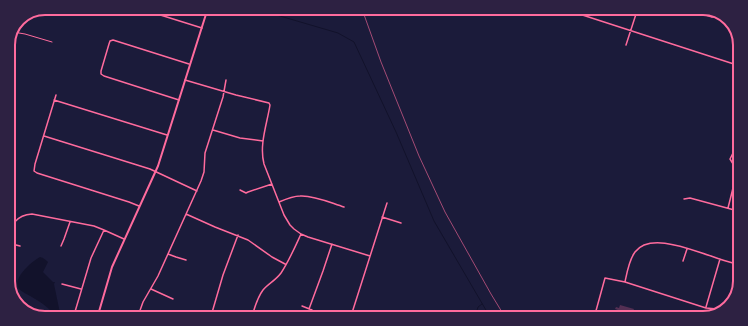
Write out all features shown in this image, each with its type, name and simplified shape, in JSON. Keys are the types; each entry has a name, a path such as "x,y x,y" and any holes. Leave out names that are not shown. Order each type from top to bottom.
{"street":[{"path":"160,15 202,28"},
{"path":"99,311 111,271 156,172 206,15"},
{"path":"582,15 733,64"},
{"path":"626,46 635,15"},
{"path":"179,100 106,77 101,74 109,44 110,41 113,40 190,64"},
{"path":"185,80 241,97 269,103 270,105 262,153 285,218 292,227 302,234 370,256"},
{"path":"140,311 168,254 202,179 206,153 223,97 226,80"},
{"path":"56,95 34,171 36,173 140,206"},
{"path":"54,100 168,135"},
{"path":"213,130 240,138 264,141"},
{"path":"44,136 156,172 197,191"},
{"path":"733,153 730,159 733,164"},
{"path":"240,190 246,193 272,184"},
{"path":"728,208 733,188"},
{"path":"279,202 292,197 305,196 344,207"},
{"path":"684,199 690,198 733,210"},
{"path":"353,311 387,202"},
{"path":"15,222 24,215 34,214 91,226 104,230 124,240"},
{"path":"186,214 250,241 272,257 286,264"},
{"path":"382,217 401,222"},
{"path":"61,246 70,222"},
{"path":"75,311 91,258 104,230"},
{"path":"254,311 260,294 279,276 302,234"},
{"path":"212,311 224,272 238,236"},
{"path":"309,309 332,244"},
{"path":"15,245 20,246"},
{"path":"625,282 632,257 636,251 644,245 675,245 733,263"},
{"path":"683,261 687,249"},
{"path":"168,254 186,260"},
{"path":"706,308 720,259"},
{"path":"596,311 605,278 625,282 706,308 714,309"},
{"path":"62,284 82,289"},
{"path":"151,289 173,299"},
{"path":"302,306 312,310"}],"lane":[{"path":"18,33 52,42"}],"shaded area":[{"path":"40,257 48,262 43,272 53,282 55,282 54,284 60,311 51,311 20,290 18,281 20,276"}],"building":[{"path":"620,305 634,309 633,311 618,311 615,309 616,307 619,308"}],"waterway":[{"path":"276,15 338,33 354,42 396,132 434,221 486,311"},
{"path":"477,311 478,307 482,304"}],"railway":[{"path":"364,15 381,62 419,156 445,212 501,311"}]}
